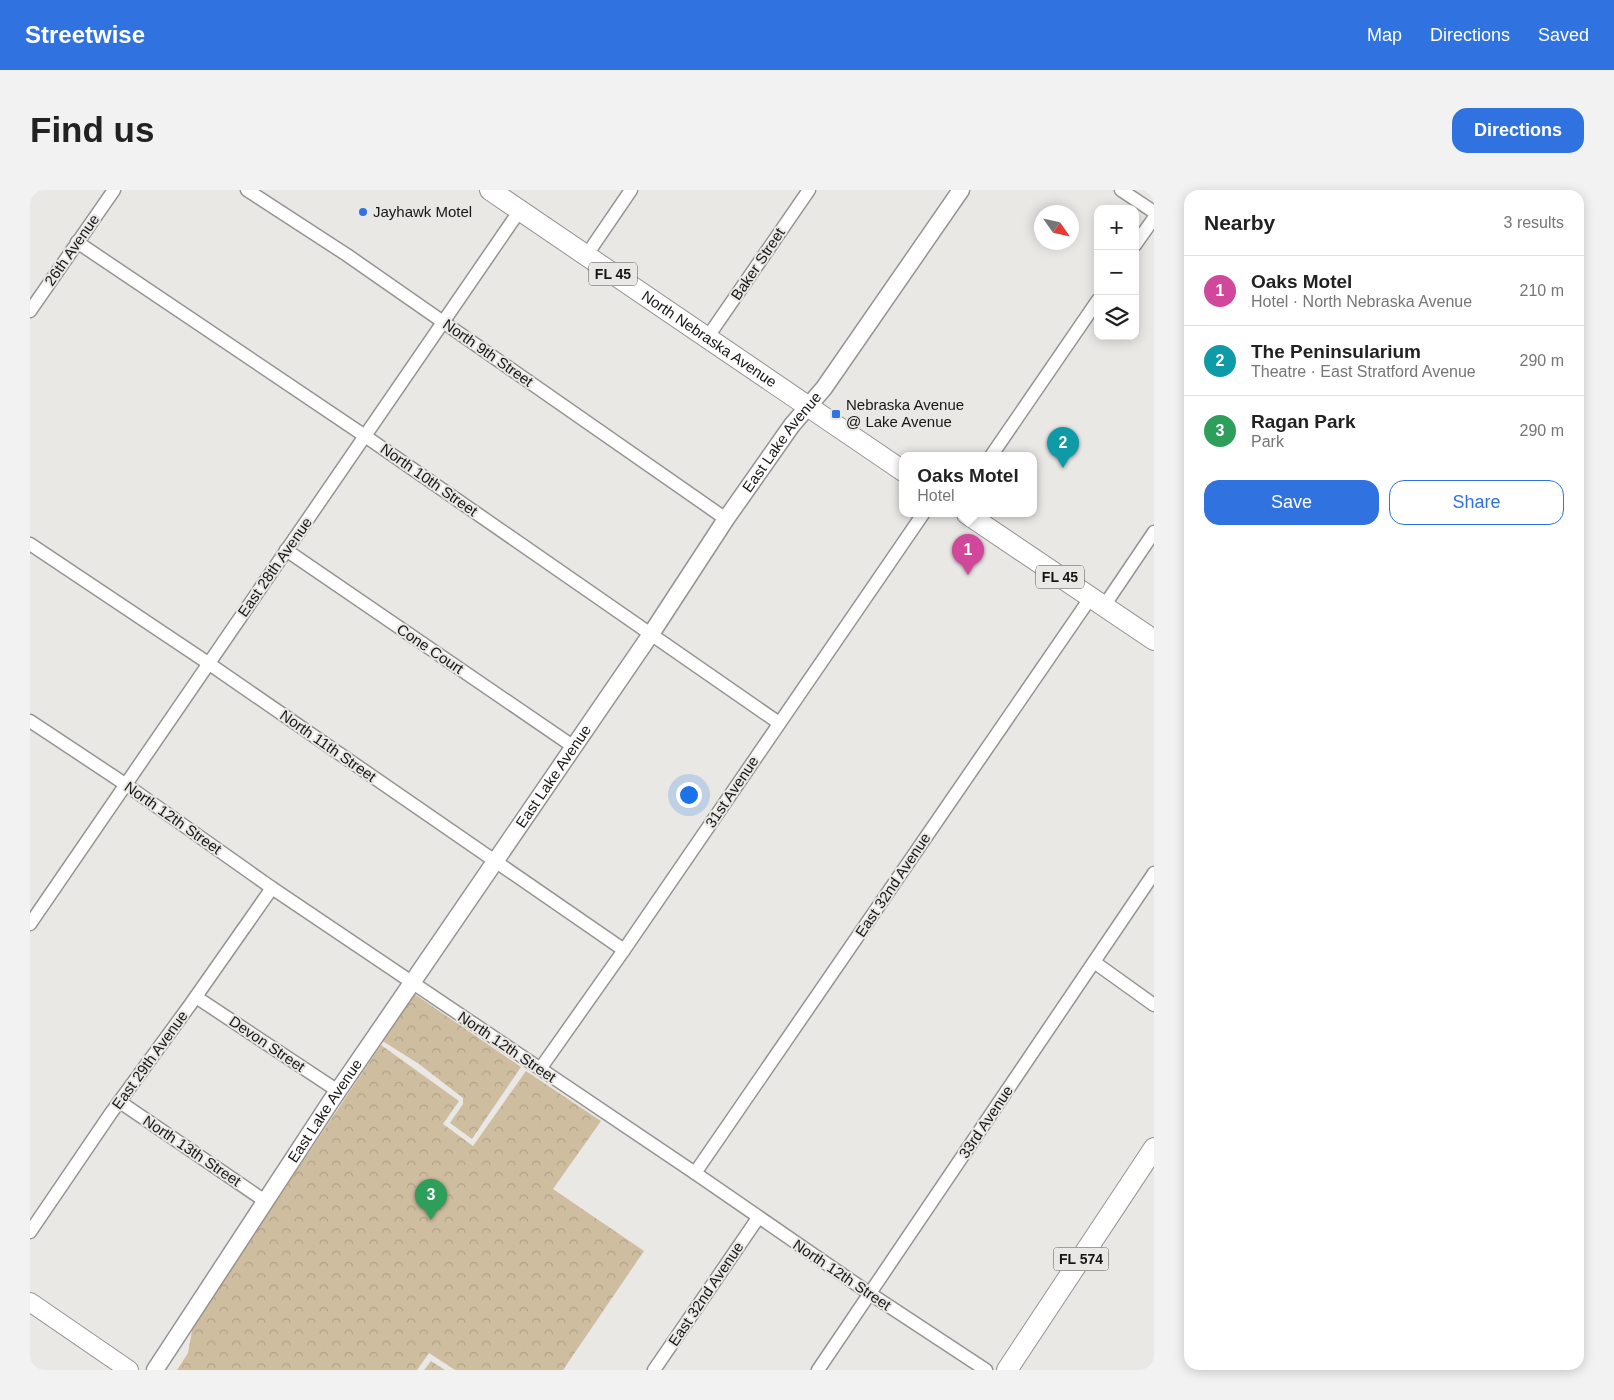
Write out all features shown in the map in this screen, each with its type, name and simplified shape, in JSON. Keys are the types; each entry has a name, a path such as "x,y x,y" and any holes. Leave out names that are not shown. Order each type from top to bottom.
{"main road":[{"name":"North Nebraska Avenue","path":"490,190 899,468"},
{"name":"FL 45","path":"971,517 1154,640"},
{"name":"FL 574","path":"1007,1370 1154,1148"},
{"path":"30,1302 129,1370"}],"street":[{"name":"26th Avenue","path":"31,309 114,190"},
{"name":"North 9th Street","path":"247,190 347,255 726,519"},
{"path":"586,256 631,190"},
{"name":"Baker Street","path":"707,338 809,190"},
{"name":"East Lake Avenue","path":"155,1370 338,1091 651,634 726,519 792,425 824,388 961,190"},
{"path":"1121,190 1154,212"},
{"name":"East 28th Avenue","path":"30,924 520,210"},
{"path":"1139,239 1154,218"},
{"name":"North 10th Street","path":"77,242 365,436 779,723"},
{"path":"994,452 1094,306"},
{"name":"31st Avenue","path":"540,1069 624,950 921,517"},
{"name":"East 32nd Avenue","path":"695,1173 1098,602 1154,532"},
{"name":"North 11th Street","path":"30,544 208,663 624,950"},
{"name":"Cone Court","path":"286,550 574,747"},
{"name":"North 12th Street","path":"30,721 125,784 272,888 695,1173 758,1218 986,1370"},
{"name":"33rd Avenue","path":"818,1370 1154,873"},
{"name":"East 29th Avenue","path":"30,1232 272,888"},
{"path":"1094,962 1154,1005"},
{"name":"Devon Street","path":"196,997 338,1091"},
{"name":"North 13th Street","path":"120,1102 265,1201"},
{"name":"East 32nd Avenue","path":"654,1370 758,1218"}],"green space":[{"path":"413,993 521,1067 472,1139 450,1123 463,1104 463,1098 419,1064 381,1040"},
{"path":"381,1045 459,1101 443,1124 473,1146 526,1071 601,1121 553,1189 644,1251 563,1370 455,1370 429,1353 417,1370 177,1370 188,1353 193,1325"},
{"path":"431,1361 445,1370 424,1370"}],"place":[{"name":"Jayhawk Motel","path":"363,212"},
{"name":"Nebraska Avenue @ Lake Avenue","path":"836,414"},
{"name":"The Peninsularium","path":"1063,468"},
{"name":"Oaks Motel","path":"968,575"},
{"name":"Ragan Park","path":"431,1220"}]}
